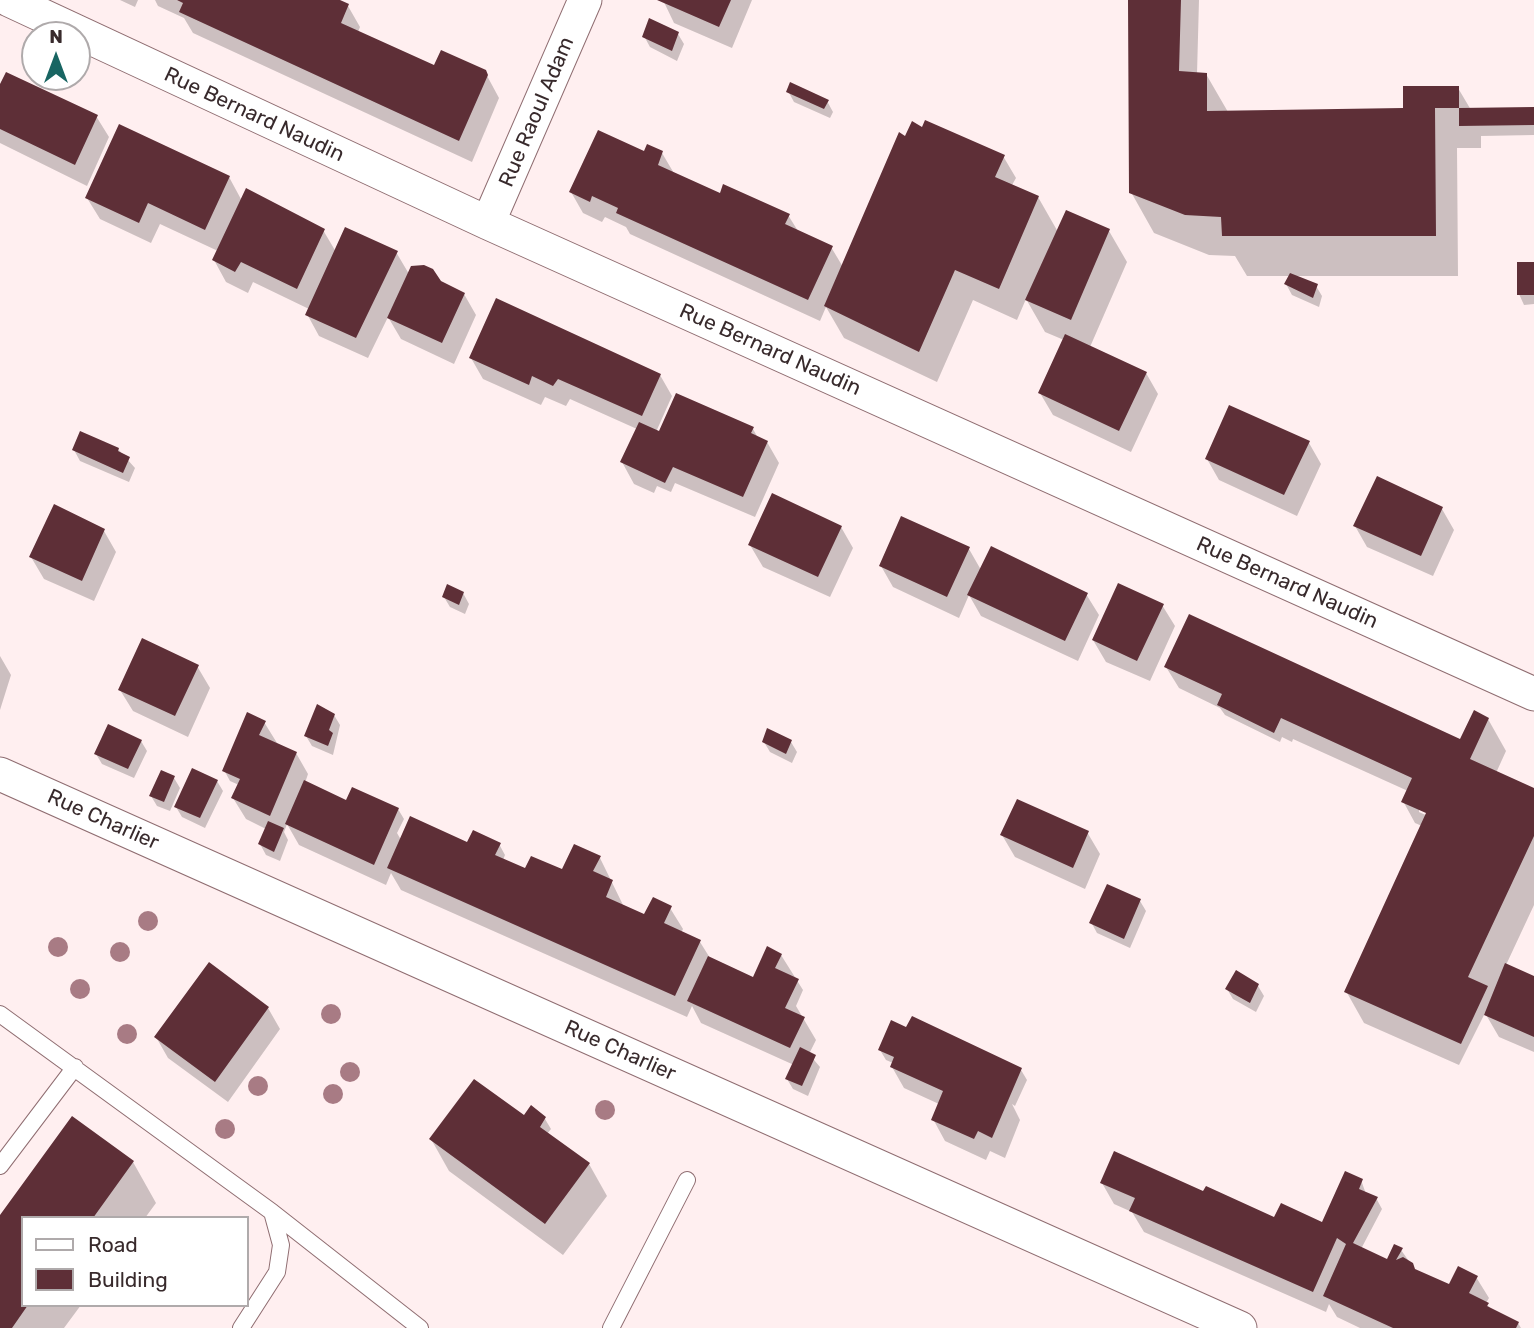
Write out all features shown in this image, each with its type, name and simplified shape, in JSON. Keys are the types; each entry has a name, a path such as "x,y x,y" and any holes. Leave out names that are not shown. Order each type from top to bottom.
{"street":[{"name":"Rue Bernard Naudin","path":"9,0 488,223 1534,694"},
{"name":"Rue Raoul Adam","path":"488,223 585,0"},
{"name":"Rue Charlier","path":"0,774 1240,1328"}],"lane":[{"path":"0,1014 272,1212 420,1328"},
{"path":"0,1166 75,1067"},
{"path":"611,1328 687,1180"},
{"path":"241,1328 277,1272 281,1245 272,1212"}],"building":[{"path":"177,0 340,0 349,4 341,23 434,65 441,50 486,70 488,75 459,141 179,12 183,3"},
{"path":"657,0 731,0 719,27"},
{"path":"1128,0 1181,0 1179,71 1207,73 1207,111 1403,108 1403,86 1459,86 1459,108 1435,108 1436,236 1222,236 1221,217 1185,215 1129,193"},
{"path":"649,18 679,32 672,51 642,37"},
{"path":"6,72 21,79 21,91 47,91 98,115 75,165 0,129 0,84"},
{"path":"790,82 829,100 824,109 786,92"},
{"path":"1534,107 1534,125 1459,126 1459,108"},
{"path":"925,120 1005,155 995,177 1039,196 999,289 955,270 919,352 824,306 899,132 905,136 912,121 922,127"},
{"path":"119,124 230,176 205,230 148,203 139,223 85,198"},
{"path":"598,130 644,151 647,144 663,151 658,165 720,193 723,184 790,214 785,224 833,246 808,300 616,213 618,208 592,196 590,202 569,192"},
{"path":"246,188 325,229 297,289 241,262 235,272 212,260"},
{"path":"1066,210 1110,229 1071,320 1025,300"},
{"path":"345,227 398,251 356,338 305,315"},
{"path":"1517,262 1534,262 1534,295 1517,295"},
{"path":"424,265 433,269 441,281 465,293 442,343 387,318 411,266"},
{"path":"1290,273 1318,284 1313,298 1284,284"},
{"path":"496,298 661,374 642,416 558,379 553,386 532,376 529,385 469,358"},
{"path":"1065,334 1147,372 1119,431 1038,393"},
{"path":"676,393 754,427 751,433 768,441 743,497 673,467 665,483 620,462 639,422 659,431"},
{"path":"1229,405 1310,441 1284,495 1205,459"},
{"path":"80,431 119,448 118,451 130,457 123,473 72,450"},
{"path":"1377,476 1443,507 1421,556 1353,526"},
{"path":"772,493 842,526 818,577 748,545"},
{"path":"54,504 105,529 82,581 29,557"},
{"path":"901,516 970,547 947,597 879,566"},
{"path":"991,546 1088,593 1065,641 967,595"},
{"path":"1118,583 1164,604 1137,661 1092,640"},
{"path":"447,584 464,592 459,605 442,597"},
{"path":"1189,614 1460,739 1474,710 1489,718 1470,759 1534,788 1534,836 1468,977 1488,986 1461,1044 1344,992 1426,813 1401,802 1412,778 1281,718 1274,733 1217,705 1222,694 1164,667"},
{"path":"142,638 199,665 175,716 118,690"},
{"path":"317,704 335,714 329,730 333,733 328,746 304,736"},
{"path":"247,712 266,721 259,735 297,752 270,816 231,798 240,779 222,771"},
{"path":"108,724 142,740 128,769 94,754"},
{"path":"767,728 792,740 786,754 762,742"},
{"path":"192,768 218,780 200,818 174,807"},
{"path":"161,770 175,776 164,802 149,796"},
{"path":"304,780 346,800 352,787 399,808 374,865 285,824"},
{"path":"1017,799 1089,831 1073,868 1000,835"},
{"path":"410,816 467,842 473,830 501,843 495,855 525,868 531,856 562,869 574,844 601,856 593,871 613,880 606,897 644,914 653,897 672,906 664,923 701,940 675,996 387,868"},
{"path":"268,821 284,828 274,852 258,844"},
{"path":"1107,884 1141,899 1124,939 1089,923"},
{"path":"767,946 782,954 775,968 799,979 785,1008 805,1017 790,1048 687,1001 708,956 753,977"},
{"path":"209,962 269,1007 215,1082 154,1037"},
{"path":"1505,963 1534,976 1534,1037 1484,1015"},
{"path":"1236,970 1259,984 1250,1003 1225,989"},
{"path":"912,1016 1022,1068 992,1138 978,1131 974,1139 931,1120 943,1091 890,1067 894,1057 878,1050 891,1020 906,1027"},
{"path":"800,1047 816,1055 802,1086 785,1079"},
{"path":"474,1079 524,1115 531,1105 546,1117 540,1127 590,1163 545,1224 429,1139"},
{"path":"72,1116 134,1161 94,1216 21,1216 21,1307 27,1307 12,1328 0,1328 0,1215"},
{"path":"1114,1151 1203,1191 1206,1186 1274,1217 1281,1203 1322,1222 1345,1171 1363,1179 1359,1189 1378,1197 1353,1243 1387,1259 1394,1244 1403,1248 1396,1260 1403,1257 1413,1263 1415,1269 1449,1284 1458,1266 1478,1276 1469,1293 1489,1303 1487,1306 1519,1322 1516,1328 1393,1328 1323,1296 1346,1244 1337,1238 1313,1292 1129,1211 1135,1198 1100,1183"}]}
